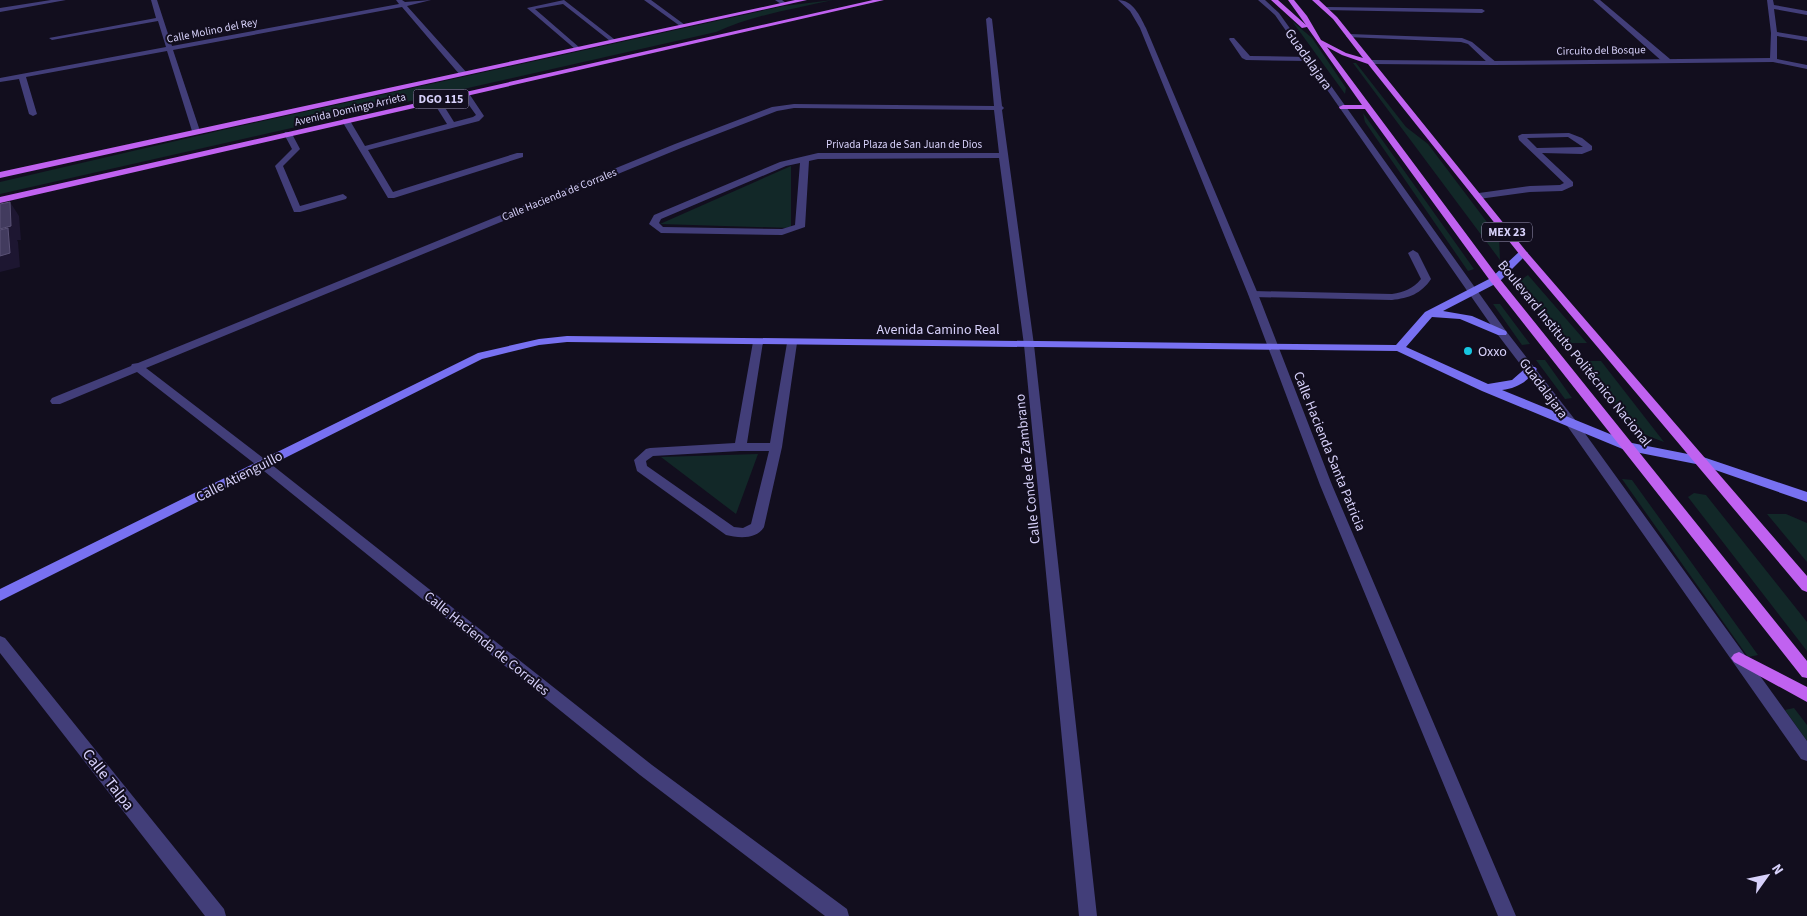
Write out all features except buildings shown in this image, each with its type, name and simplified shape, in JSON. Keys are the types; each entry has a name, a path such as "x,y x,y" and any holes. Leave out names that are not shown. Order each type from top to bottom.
{"main road":[{"path":"781,2 797,0"},
{"name":"Avenida Domingo Arrieta","path":"0,175 781,2 804,0"},
{"name":"Avenida Domingo Arrieta","path":"0,200 881,0"},
{"path":"1274,0 1317,39 1344,54 1370,62"},
{"name":"Boulevard Instituto Politécnico Nacional","path":"1291,0 1304,16 1317,39 1496,280 1807,672"},
{"name":"Boulevard Instituto Politécnico Nacional","path":"1315,0 1327,9 1523,253 1807,586"},
{"path":"720,36 766,19 814,7"},
{"path":"1277,14 1304,16"},
{"path":"1343,107 1368,107"},
{"path":"1739,658 1807,695"}],"street":[{"path":"0,10 63,0"},
{"path":"154,0 196,131"},
{"name":"Calle Molino del Rey","path":"0,80 169,49 401,2 428,0"},
{"path":"647,0 682,25"},
{"name":"Calle Hacienda Santa Patricia","path":"1121,0 1133,10 1143,28 1253,294 1272,348 1326,485 1507,916"},
{"name":"Guadalajara","path":"1262,0 1277,14 1502,333 1572,424 1807,754"},
{"path":"1596,0 1667,61"},
{"path":"401,2 463,73"},
{"path":"577,48 530,8 564,2 612,40"},
{"path":"1773,60 1774,33 1770,3 1807,13"},
{"path":"1327,9 1482,11"},
{"path":"52,38 160,19"},
{"name":"Calle Conde de Zambrano","path":"989,19 1000,108 1003,155 1029,344 1088,916"},
{"path":"1774,33 1807,39"},
{"path":"1349,36 1462,40 1470,43 1493,63"},
{"path":"1232,39 1245,56 1249,58 1309,59"},
{"name":"Circuito del Bosque","path":"1370,62 1493,63 1773,60 1807,67"},
{"path":"22,76 33,114"},
{"path":"362,149 476,119 480,116 465,94"},
{"path":"436,100 452,126"},
{"name":"Calle Hacienda de Corrales","path":"56,401 136,366 678,146 775,109 823,105 1000,108"},
{"path":"346,121 391,196 520,155"},
{"path":"288,134 296,148 279,166 297,210 343,197"},
{"path":"1479,196 1530,189 1562,188 1570,184 1522,138 1522,136 1568,135 1579,140 1589,148 1582,151 1535,150"},
{"name":"Privada Plaza de San Juan de Dios","path":"805,158 800,227 794,230 782,232 661,230 654,224 657,217 783,164 805,158 818,156 1003,155"},
{"path":"1253,294 1392,297 1409,295 1420,289 1426,279 1413,252"},
{"path":"1400,348 1428,314 1496,280 1523,253"},
{"path":"1428,314 1456,314 1478,321 1502,333"},
{"name":"Avenida Camino Real","path":"478,356 539,342 567,339 792,343 1400,348 1486,388 1629,447 1702,461 1807,497"},
{"path":"740,447 758,342"},
{"path":"776,447 650,452 640,460 641,468 731,531 744,533 757,527 776,447 792,343"},
{"name":"Calle Atienguillo","path":"0,595 478,356"},
{"name":"Calle Hacienda de Corrales","path":"136,366 263,464 646,770 840,916"},
{"path":"1486,388 1513,385 1524,378 1530,369"},
{"name":"Calle Talpa","path":"0,642 217,916"}],"green space":[{"path":"833,0 759,17 716,32 0,194 0,182 227,129 784,6"},
{"path":"1292,21 1312,38 1346,88 1345,94"},
{"path":"1353,63 1356,63 1406,127 1428,144 1499,238 1500,260"},
{"path":"1363,113 1474,269 1468,271 1365,122"},
{"path":"791,166 791,228 660,224"},
{"path":"1528,275 1587,343 1566,343 1518,282"},
{"path":"1493,304 1500,304 1530,344 1522,345"},
{"path":"1536,360 1545,360 1572,398 1565,399"},
{"path":"1582,361 1601,361 1664,442 1635,431"},
{"path":"758,454 736,514 661,457"},
{"path":"1622,479 1632,480 1758,655 1748,657"},
{"path":"1694,493 1706,495 1807,622 1807,651 1688,497"},
{"path":"1767,514 1786,514 1807,523 1807,562"},
{"path":"1794,708 1807,725 1807,741 1785,710"}],"place":[{"name":"Oxxo","path":"1468,351"}]}
